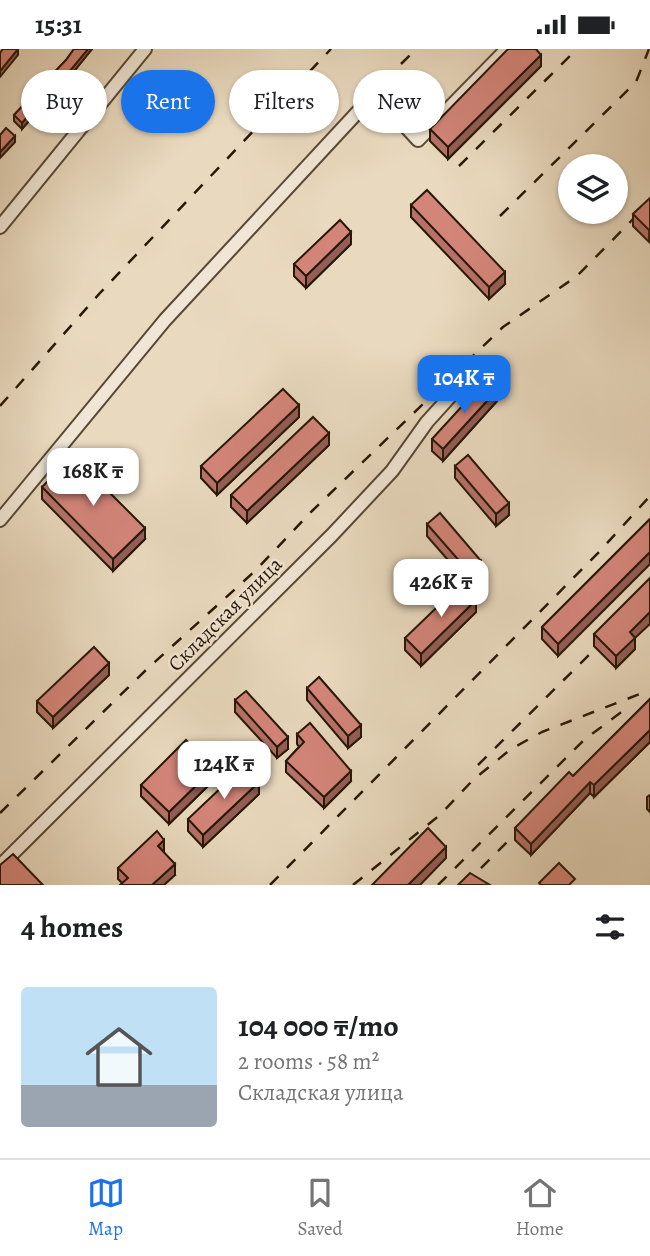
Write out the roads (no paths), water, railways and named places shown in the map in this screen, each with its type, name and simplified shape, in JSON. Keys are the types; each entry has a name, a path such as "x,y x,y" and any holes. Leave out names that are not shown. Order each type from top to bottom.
{"street":[{"path":"0,227 145,49"},
{"path":"0,520 165,320 366,102 384,103 418,140 507,49"},
{"name":"Складская улица","path":"0,866 332,535 392,471 427,422 465,380"}],"railway":[{"path":"0,406 100,293 331,49"},
{"path":"401,64 416,49"},
{"path":"459,166 577,49"},
{"path":"500,216 636,82 649,49"},
{"path":"0,813 146,670 255,571 312,511 503,327 577,276 650,202"},
{"path":"270,885 599,552 650,496"},
{"path":"478,765 596,648"},
{"path":"353,885 440,815 473,780 511,749 542,732 650,690"},
{"path":"438,885 584,740 628,707"},
{"path":"464,885 528,821"}]}
